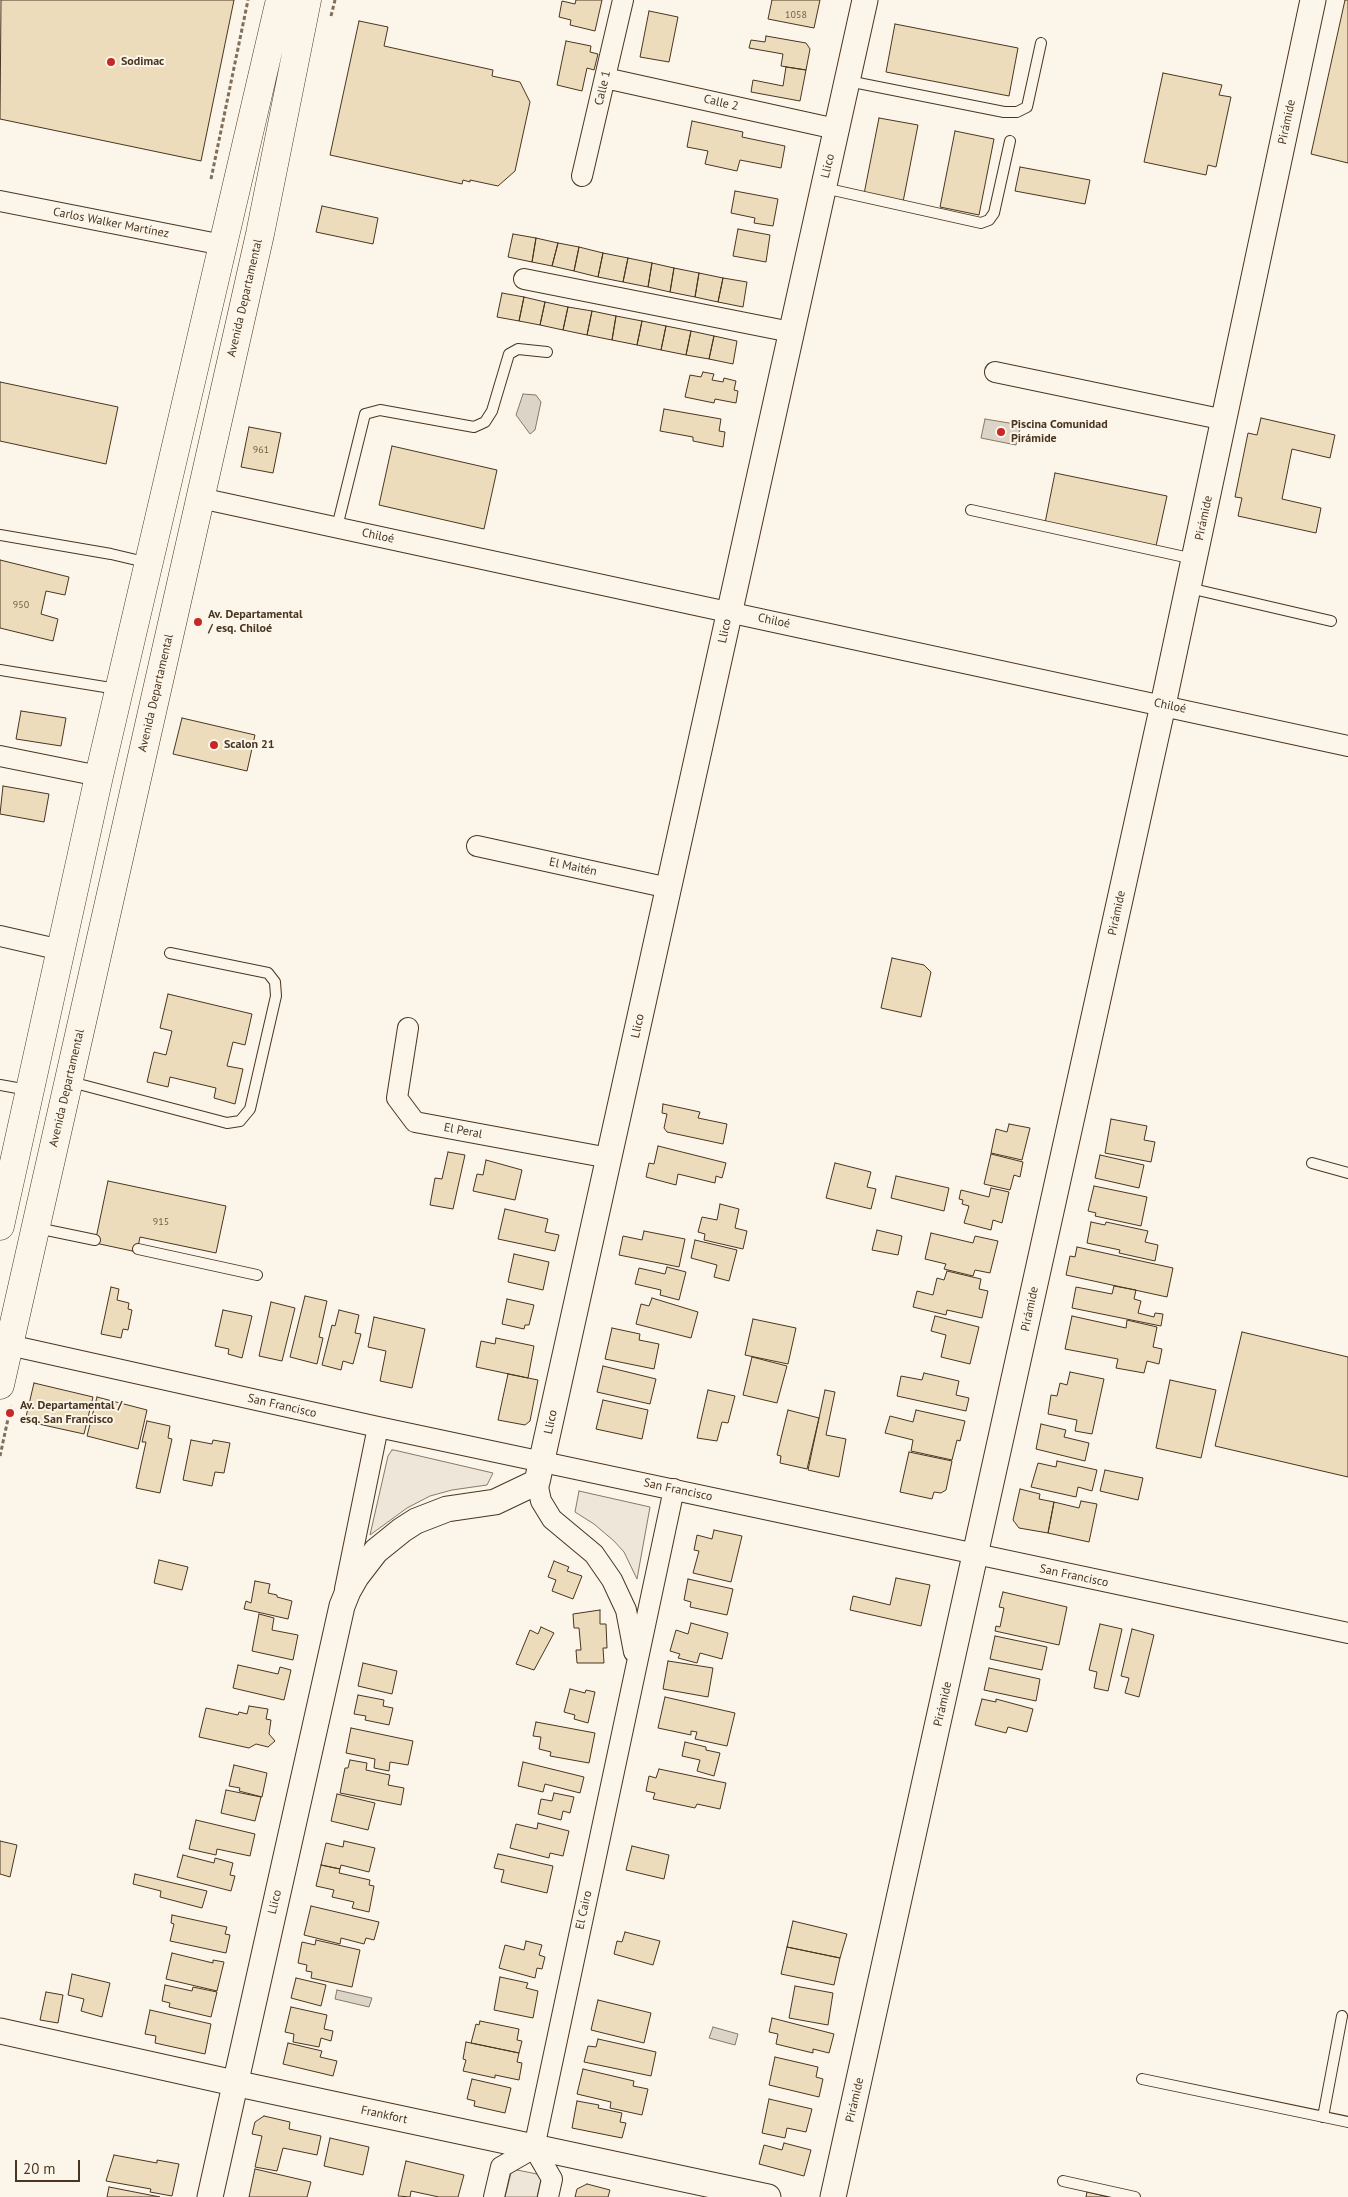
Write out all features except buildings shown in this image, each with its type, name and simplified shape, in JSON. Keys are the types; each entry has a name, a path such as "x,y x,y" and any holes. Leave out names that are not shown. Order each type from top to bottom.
{"main road":[{"path":"232,209 234,150 239,103 261,0"},
{"path":"0,1226 99,776 280,0"},
{"name":"Avenida Departamental","path":"0,1385 260,234 307,0"},
{"path":"260,234 296,119 323,0"}],"street":[{"name":"Calle 1","path":"582,176 623,0"},
{"name":"Llico","path":"342,1606 356,1577 366,1563 388,1540 402,1530 431,1514 447,1509 496,1502 539,1472 865,0"},
{"name":"Pirámide","path":"833,2197 1189,588 1313,0"},
{"name":"Calle 2","path":"605,78 836,129"},
{"name":"Carlos Walker Martínez","path":"0,201 222,246"},
{"path":"524,279 791,332"},
{"path":"995,372 1225,420"},
{"name":"Chiloé","path":"200,498 1348,746"},
{"path":"0,756 99,776"},
{"name":"El Maitén","path":"477,846 669,888"},
{"path":"0,936 61,950"},
{"name":"El Peral","path":"408,1028 397,1098 415,1122 609,1158"},
{"name":"San Francisco","path":"9,1345 378,1427 539,1472 674,1489 1348,1633"},
{"name":"Llico","path":"210,2197 342,1606 378,1427"},
{"name":"El Cairo","path":"539,1472 540,1501 552,1519 594,1554 620,1595 631,1625 634,1673"},
{"name":"El Cairo","path":"534,2148 674,1489"},
{"name":"Frankfort","path":"0,2031 534,2148 768,2197"},
{"path":"494,2197 500,2167 534,2148 552,2179 548,2197"}],"lane":[{"path":"847,81 1004,112 1017,112 1028,107 1041,43"},
{"path":"823,188 981,223 989,220 994,213 1010,141"},
{"path":"337,527 365,414 380,410 474,427 485,422 492,411 509,354 518,349 547,352"},
{"path":"971,510 1195,559"},
{"path":"0,535 111,554 150,563"},
{"path":"1189,588 1331,621"},
{"path":"0,670 120,690"},
{"path":"69,1081 227,1123 240,1121 250,1109 276,996 275,982 268,974 170,952"},
{"path":"0,1084 31,1090"},
{"path":"1312,1163 1348,1173"},
{"path":"36,1228 96,1240"},
{"path":"138,1249 257,1274"},
{"path":"1324,2117 1342,2016"},
{"path":"1142,2079 1348,2122"},
{"path":"1063,2181 1135,2197"}],"shaded area":[{"path":"523,394 536,395 541,402 535,430 530,434 516,415"},
{"name":"Piscina Comunidad Pirámide","path":"985,419 1021,425 1016,445 981,438"},
{"path":"392,1450 493,1473 487,1485 452,1490 430,1496 407,1508 370,1535 388,1456"},
{"path":"579,1491 650,1507 637,1579 624,1552 614,1541 594,1524 575,1512"},
{"path":"337,1990 372,1998 369,2007 335,1999"},
{"path":"713,2027 738,2034 735,2045 709,2038"},
{"path":"512,2169 542,2175 537,2197 505,2197"}],"place":[{"name":"Sodimac","path":"111,62"},
{"name":"Piscina Comunidad Pirámide","path":"1001,432"},
{"name":"Av. Departamental / esq. Chiloé","path":"198,622"},
{"name":"Scalon 21","path":"214,745"},
{"name":"Av. Departamental / esq. San Francisco","path":"10,1413"}]}
